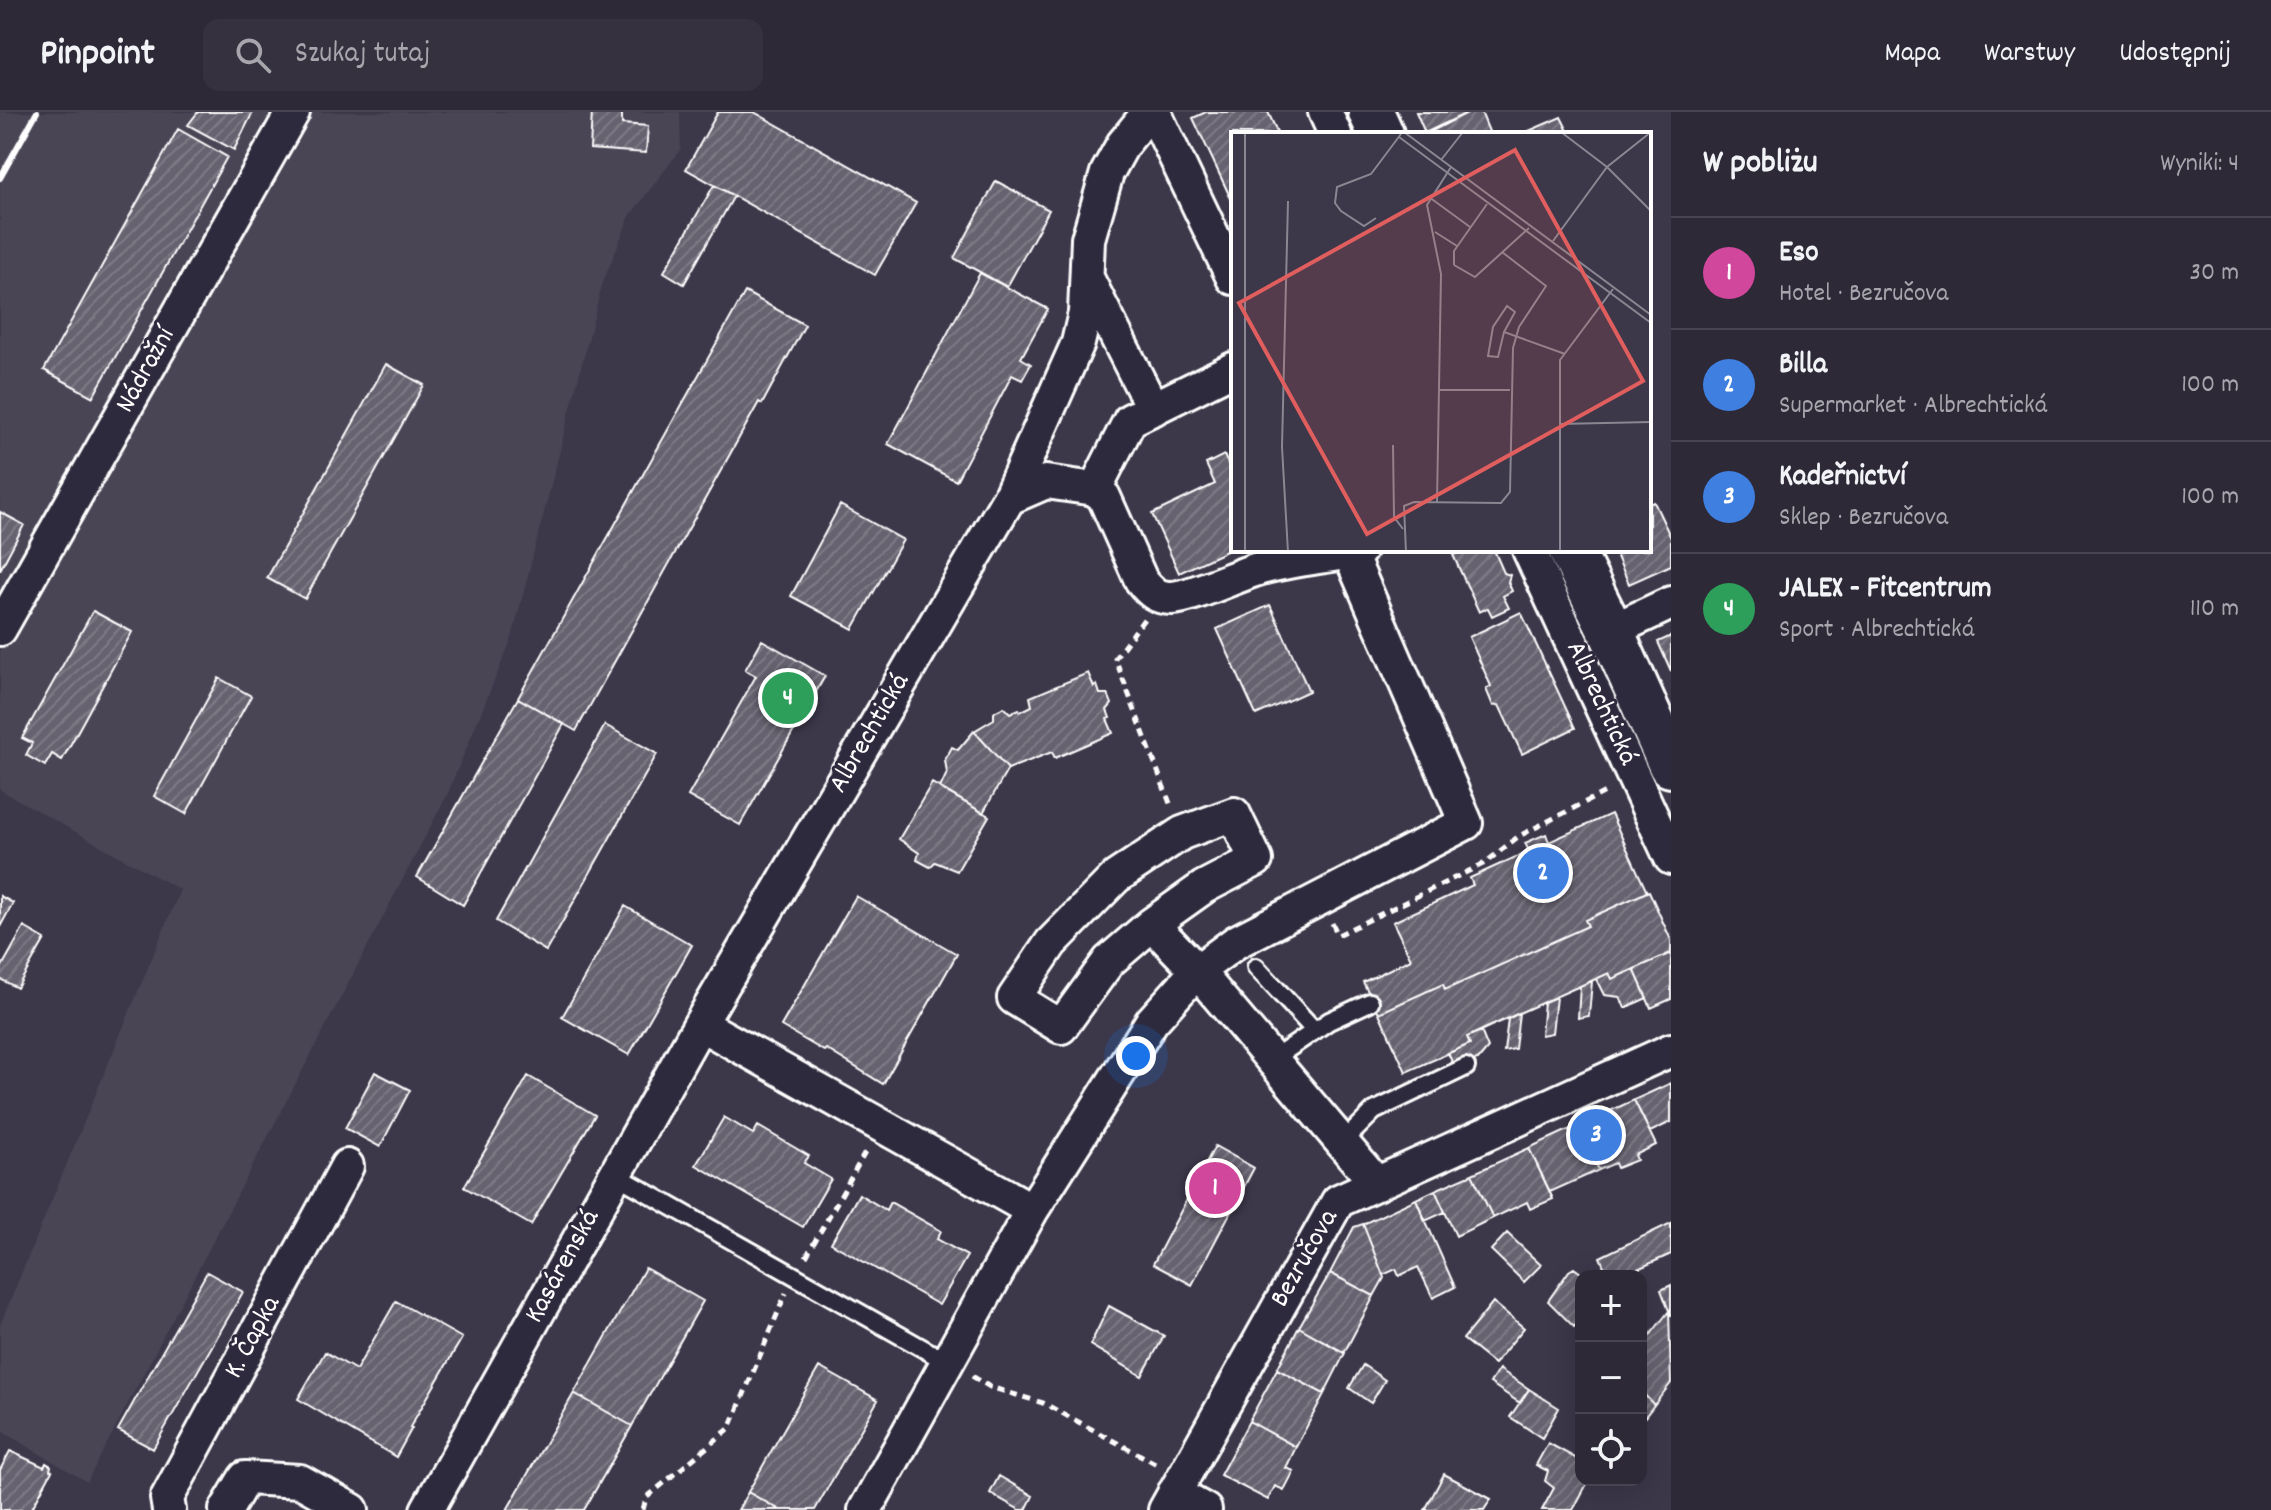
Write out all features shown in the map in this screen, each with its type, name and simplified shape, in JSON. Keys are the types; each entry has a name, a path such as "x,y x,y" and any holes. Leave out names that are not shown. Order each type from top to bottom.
{"main road":[{"path":"1371,112 1380,132"},
{"name":"Albrechtická","path":"1572,552 1671,765"}],"street":[{"name":"Nádražní","path":"0,629 293,112"},
{"name":"Albrechtická","path":"734,970 1009,498 1078,343 1085,313 1088,239 1107,173 1123,144 1151,112 1231,274"},
{"path":"1325,112 1334,132"},
{"path":"1087,278 1153,409"},
{"path":"1095,489 1130,420 1231,370"},
{"path":"1009,498 1046,482 1095,489 1104,497 1141,580 1150,592 1160,597 1176,598 1241,574 1290,561 1348,552"},
{"path":"865,1510 1032,1210 1152,1021 1197,971 1236,942 1466,823 1355,552"},
{"name":"Albrechtická","path":"1530,552 1671,858"},
{"path":"1611,631 1671,603"},
{"path":"1234,814 1256,860 1204,887 1152,924 1109,961 1061,1027 1014,998 1051,943 1116,877 1182,833 1234,814"},
{"path":"1152,924 1197,971 1377,1184"},
{"name":"Kasárenská","path":"427,1510 700,1024 734,970"},
{"path":"700,1024 1032,1210"},
{"name":"Bezručova","path":"1174,1494 1338,1201 1671,1050"},
{"name":"K. Čapka","path":"169,1510 167,1498 347,1166"},
{"path":"226,1510 245,1478 300,1481 352,1510"},
{"path":"1174,1494 1205,1510"}],"lane":[{"path":"1256,967 1315,1031"},
{"path":"1272,1060 1329,1021 1370,1002"},
{"path":"1342,1143 1374,1111 1466,1067"},
{"path":"616,1175 947,1362"}],"path":[{"path":"1160,597 1115,658 1182,833"},
{"path":"1320,898 1338,935 1485,863 1519,836 1621,784"},
{"path":"643,1510 646,1498 730,1428 783,1298 881,1126"},
{"path":"947,1362 990,1387 1043,1403 1174,1494"}],"shaded area":[{"path":"0,112 680,112 681,149 630,216 603,282 512,638 447,795 87,1482 0,1430 0,1325 180,890 0,790"}],"building":[{"path":"198,112 253,112 234,150 188,125"},
{"path":"592,112 622,112 622,124 648,126 646,153 590,149"},
{"path":"718,112 754,112 916,203 875,275 686,169"},
{"path":"1206,112 1268,112 1277,132 1231,132 1231,199 1193,118"},
{"path":"1416,112 1469,112 1427,132"},
{"path":"1469,112 1481,112 1489,132 1430,132"},
{"path":"1561,117 1568,131 1566,132 1527,132"},
{"path":"178,129 227,157 93,397 44,370"},
{"path":"996,181 1049,210 1007,287 954,258"},
{"path":"714,185 734,196 684,284 664,272"},
{"path":"980,273 1048,309 1021,358 1031,364 1022,380 1012,375 956,481 888,444"},
{"path":"745,292 805,325 576,731 518,698"},
{"path":"386,364 424,385 305,599 267,578"},
{"path":"1224,455 1231,471 1231,549 1179,573 1152,514 1215,484 1206,464"},
{"path":"1654,502 1671,538 1671,565 1629,584 1615,552 1651,552 1651,503"},
{"path":"840,505 903,540 853,629 791,596"},
{"path":"0,512 24,525 0,570"},
{"path":"1460,552 1495,552 1504,573 1510,575 1508,582 1512,591 1503,596 1509,608 1492,616 1488,608 1479,612 1453,555"},
{"path":"1270,605 1309,691 1256,715 1217,629"},
{"path":"93,611 132,632 62,760 52,754 45,766 26,755 32,743 22,738"},
{"path":"1521,612 1575,728 1522,754 1499,705 1493,706 1486,689 1491,686 1469,637"},
{"path":"1671,636 1671,671 1658,642"},
{"path":"762,640 825,676 740,825 688,796 756,676 745,670"},
{"path":"1088,673 1100,694 1108,694 1112,704 1107,710 1110,718 1107,719 1113,733 1055,758 1052,752 1008,769 974,731 994,719 994,712 1004,707 1010,713 1019,709 1020,712 1032,706 1030,697"},
{"path":"219,678 251,696 186,814 154,796"},
{"path":"518,698 564,724 463,905 417,877"},
{"path":"605,725 657,754 546,951 496,921"},
{"path":"974,731 1008,769 983,813 940,788 947,773 945,760 952,747 958,750"},
{"path":"932,783 989,816 957,871 935,862 930,867 917,860 919,853 899,839"},
{"path":"1611,814 1647,892 1585,920 1588,926 1445,990 1443,984 1379,1013 1363,982 1411,959 1393,922 1473,885 1470,878 1529,851 1525,843 1546,834 1549,842"},
{"path":"1649,891 1671,940 1671,953 1612,979 1609,973 1519,1013 1467,1037 1470,1044 1406,1072 1379,1013 1443,984 1445,990 1588,926 1585,920"},
{"path":"0,896 13,903 0,927"},
{"path":"856,896 957,954 883,1084 781,1026"},
{"path":"625,906 692,945 629,1055 562,1017"},
{"path":"24,927 45,939 17,988 0,979 0,970"},
{"path":"1671,953 1671,999 1651,1008 1634,969"},
{"path":"1634,969 1647,998 1625,1008 1620,997 1604,995 1596,979 1609,973 1612,979"},
{"path":"1592,981 1589,1016 1578,1018 1580,986"},
{"path":"1556,997 1552,1033 1541,1035 1544,1002"},
{"path":"1519,1013 1515,1049 1504,1051 1508,1019"},
{"path":"1481,1031 1488,1048 1478,1060 1453,1064 1448,1053 1470,1044 1467,1037"},
{"path":"375,1072 410,1090 380,1147 345,1128"},
{"path":"528,1076 595,1115 531,1225 464,1187"},
{"path":"1671,1083 1671,1122 1650,1132 1634,1100"},
{"path":"1634,1100 1656,1145 1635,1155 1637,1160 1617,1168 1615,1163 1599,1170 1579,1125"},
{"path":"724,1117 753,1134 758,1126 809,1156 804,1163 831,1179 803,1227 696,1165"},
{"path":"1579,1125 1599,1170 1550,1192 1529,1148"},
{"path":"1215,1146 1254,1168 1192,1285 1153,1264"},
{"path":"1529,1148 1553,1199 1530,1209 1527,1202 1493,1218 1472,1174"},
{"path":"1472,1174 1493,1218 1456,1236 1435,1190"},
{"path":"1435,1190 1445,1212 1425,1221 1416,1199"},
{"path":"859,1194 886,1210 890,1202 941,1231 937,1239 967,1256 939,1305 831,1243"},
{"path":"1416,1199 1455,1287 1433,1298 1418,1267 1399,1276 1396,1269 1383,1275 1363,1224"},
{"path":"1671,1223 1671,1254 1635,1270 1605,1270 1600,1257"},
{"path":"1363,1224 1384,1278 1374,1296 1330,1273 1354,1227"},
{"path":"1507,1233 1541,1265 1524,1282 1491,1250"},
{"path":"645,1268 703,1301 632,1426 574,1393"},
{"path":"1577,1270 1574,1327 1548,1301 1569,1271"},
{"path":"207,1272 243,1292 153,1449 118,1430"},
{"path":"1330,1273 1374,1296 1344,1353 1299,1327"},
{"path":"1671,1285 1671,1316 1661,1290"},
{"path":"396,1301 462,1338 396,1457 298,1399 325,1352 356,1370"},
{"path":"1493,1302 1524,1328 1494,1364 1463,1339"},
{"path":"1109,1306 1164,1336 1142,1376 1090,1345"},
{"path":"1669,1311 1671,1383 1654,1405 1647,1397 1647,1339"},
{"path":"1299,1327 1345,1353 1324,1394 1277,1369"},
{"path":"1363,1365 1385,1380 1371,1403 1349,1388"},
{"path":"819,1367 878,1400 815,1510 780,1510 748,1492"},
{"path":"1277,1369 1324,1394 1296,1447 1249,1421"},
{"path":"1499,1369 1529,1389 1520,1403 1490,1383"},
{"path":"1529,1389 1559,1408 1542,1438 1510,1417"},
{"path":"574,1393 632,1426 584,1510 507,1510"},
{"path":"1647,1397 1654,1405 1647,1414"},
{"path":"1249,1421 1296,1447 1286,1468 1294,1471 1284,1490 1275,1486 1268,1500 1220,1475"},
{"path":"1548,1443 1575,1458 1575,1486 1586,1486 1573,1510 1542,1510 1554,1488 1545,1481 1548,1471 1536,1465"},
{"path":"10,1451 44,1467 46,1463 51,1466 52,1471 31,1510 0,1510 0,1470"},
{"path":"1444,1474 1491,1499 1484,1510 1425,1510"},
{"path":"999,1476 1033,1496 1026,1510 1020,1510 990,1493"},
{"path":"748,1492 780,1510 738,1510"}],"railway":[{"path":"0,178 37,112"}],"place":[{"name":"JALEX - Fitcentrum","path":"788,698"},
{"name":"Billa","path":"1543,873"},
{"name":"Kadeřnictví","path":"1596,1135"},
{"name":"Eso","path":"1215,1188"}]}
